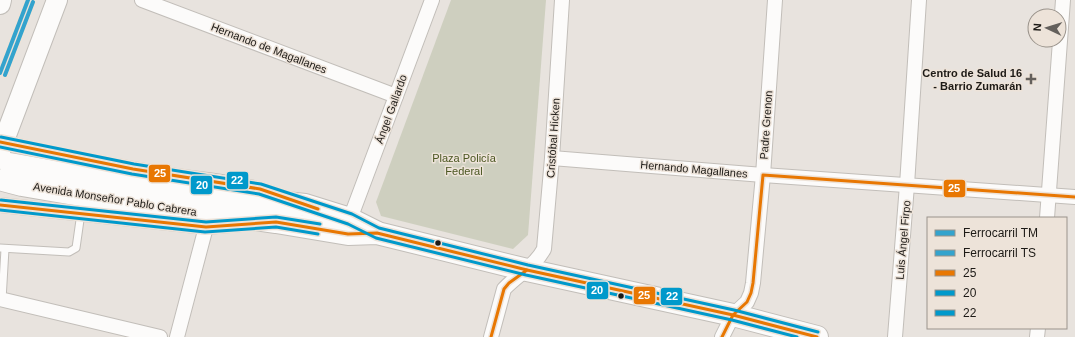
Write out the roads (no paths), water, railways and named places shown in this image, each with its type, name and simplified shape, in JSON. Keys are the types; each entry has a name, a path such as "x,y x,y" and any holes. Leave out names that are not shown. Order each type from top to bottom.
{"main road":[{"path":"0,4 1,0"},
{"path":"3,156 58,0"},
{"name":"Avenida Monseñor Pablo Cabrera","path":"3,156 83,177 184,192 305,205 350,219 377,233 527,270 733,316 816,337"},
{"name":"Avenida Monseñor Pablo Cabrera","path":"3,156 22,185 107,199 276,222 348,234 377,233"}],"street":[{"name":"Hernando de Magallanes","path":"142,0 396,96"},
{"name":"Ángel Gallardo","path":"350,219 432,0"},
{"name":"Cristóbal Hicken","path":"491,337 504,289 509,283 527,270 541,255 544,249 552,158 562,0"},
{"name":"Padre Grenon","path":"722,337 733,316 747,302 754,284 775,0"},
{"name":"Luis Ángel Firpo","path":"895,337 919,0"},
{"path":"1047,217 1063,0"},
{"name":"Hernando Magallanes","path":"552,158 763,175 1075,197"},
{"name":"Avenida Monseñor Pablo Cabrera","path":"0,205 206,227 276,222"},
{"path":"177,337 206,227"},
{"path":"1,299 160,337"}],"lane":[{"path":"1,299 2,248 69,252 76,248 82,213"}],"rail line":[{"name":"TM","path":"0,73 28,0"},
{"name":"TS","path":"5,75 33,2"}],"place":[{"name":"Centro de Salud 16 - Barrio Zumarán","path":"1031,79"}],"park label":[{"name":"Plaza Policía Federal","path":"464,164"}]}
